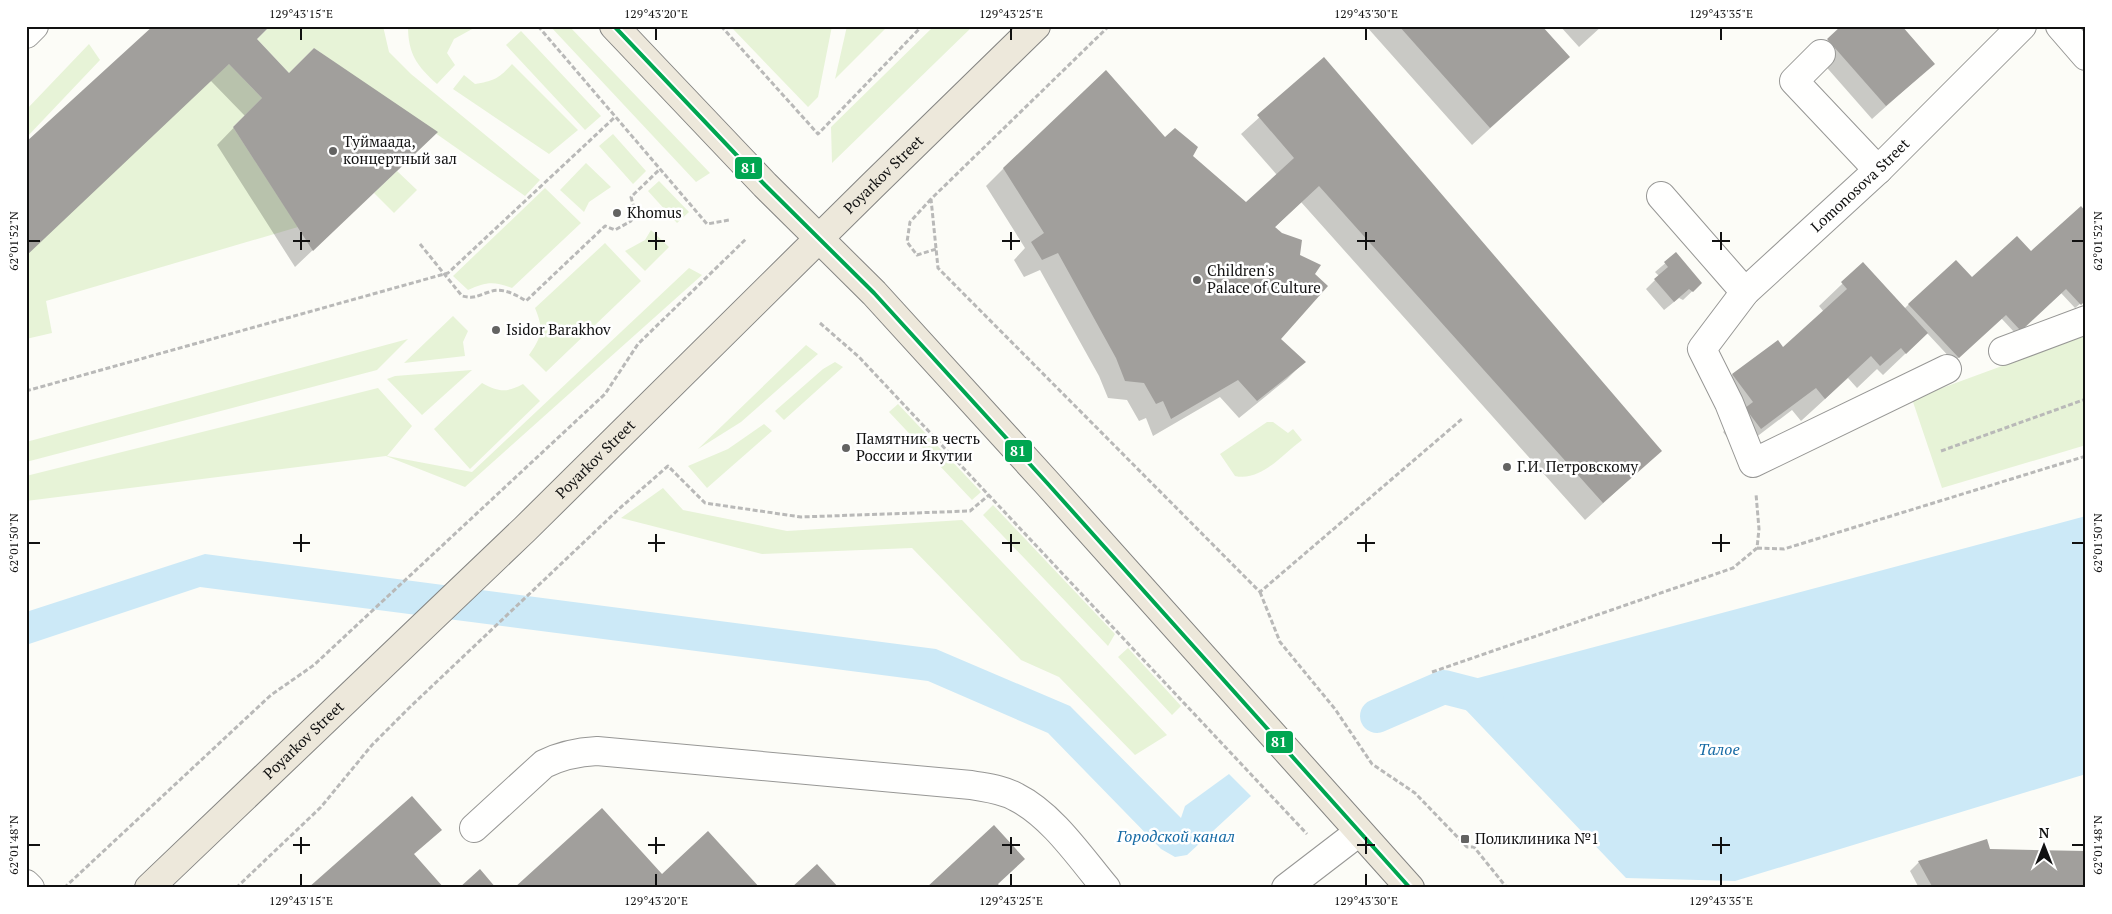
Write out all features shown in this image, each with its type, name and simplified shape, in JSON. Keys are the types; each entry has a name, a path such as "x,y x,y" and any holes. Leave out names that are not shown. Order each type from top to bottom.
{"main road":[{"path":"614,26 765,185 821,238 874,293 1410,888"},
{"name":"Poyarkov Street","path":"148,888 525,529 1036,26"}],"street":[{"path":"26,34 34,26"},
{"name":"Lomonosova Street","path":"1753,464 1729,403 1702,349 1745,292 1878,170 2022,26"},
{"path":"2060,26 2086,56"},
{"path":"1821,54 1794,80 1878,170"},
{"path":"1661,196 1745,292"},
{"path":"2003,351 2086,320"},
{"path":"1753,464 1947,369"},
{"path":"474,828 544,764 558,757 582,752 597,751 961,784 996,789 1016,796 1042,813 1106,888"},
{"path":"1286,888 1359,832"},
{"path":"26,884 30,888"}],"path":[{"path":"538,26 707,224 729,220"},
{"path":"721,26 818,134 922,26"},
{"path":"936,249 917,255 907,242 910,222 931,199 1109,26"},
{"path":"26,391 444,274 615,117"},
{"path":"420,244 462,296 474,299 498,290 512,293 526,301 605,226 615,230 631,221 634,208 631,198 660,169"},
{"path":"931,199 938,268 1260,592 1280,642 1335,709 1372,764 1415,793 1467,848 1474,848 1507,888"},
{"path":"64,888 272,695 314,665 605,394 638,344 746,239"},
{"path":"820,323 859,357 1327,856"},
{"path":"1941,451 2086,399"},
{"path":"1260,592 1462,419"},
{"path":"1432,672 1733,568 1757,548 1784,549 2086,456"},
{"path":"1753,464 1759,529 1757,548"},
{"path":"236,888 321,807 372,745 410,707 620,508 668,466 705,503 801,517 970,511 989,495"}],"green space":[{"path":"270,26 383,26 389,52 411,74 540,180 525,196 314,48 289,73 257,39"},
{"path":"408,26 472,26 474,28 454,39 447,53 455,65 437,84 415,59 408,36"},
{"path":"550,26 569,26 710,173 696,182"},
{"path":"736,26 832,26 818,97 808,107 733,29"},
{"path":"847,26 855,28 888,26 835,79"},
{"path":"934,26 973,26 832,163 831,127"},
{"path":"521,31 601,116 585,130 506,45"},
{"path":"89,44 100,60 26,138 26,110"},
{"path":"229,64 262,98 233,127 298,227 46,301 52,333 26,339 26,250"},
{"path":"512,64 578,130 549,154 453,89 464,75 475,84 487,82 499,76"},
{"path":"613,134 646,171 633,184 599,146"},
{"path":"586,163 611,187 589,202 584,212 560,190"},
{"path":"397,171 417,190 394,213 374,193"},
{"path":"659,181 689,212 677,223 648,191"},
{"path":"545,188 581,223 512,288 490,283 468,290 453,276"},
{"path":"651,230 669,247 645,271 625,251 645,240"},
{"path":"605,243 641,281 546,372 529,355 537,343 540,333 540,322 535,308"},
{"path":"689,268 702,275 465,487 386,456 26,501 26,476 378,388 412,426 387,456 472,472"},
{"path":"453,316 468,331 463,342 465,356 404,363"},
{"path":"2086,335 2086,445 1942,488 1912,399"},
{"path":"408,339 377,370 26,462 26,442"},
{"path":"806,345 818,354 741,422 698,449"},
{"path":"835,362 843,367 784,420 775,411 823,369"},
{"path":"472,370 422,415 387,379 395,376"},
{"path":"482,383 498,390 512,389 523,384 540,401 470,469 434,429"},
{"path":"898,404 981,492 972,500 889,412"},
{"path":"1267,422 1273,422 1288,433 1293,429 1302,440 1263,471 1245,477 1235,476 1220,454"},
{"path":"764,424 772,431 707,488 688,466 728,449"},
{"path":"663,488 683,510 787,531 962,520 1167,735 1135,755 1059,677 1021,660 912,548 762,554 621,518"},
{"path":"993,505 1115,634 1108,646 983,515"},
{"path":"1128,648 1181,706 1172,715 1118,657"}],"water":[{"name":"Талое","path":"2086,516 2086,774 1735,881 1626,878 1444,687"},
{"name":"Городской канал","path":"205,554 936,649 1070,706 1181,818 1185,806 1229,774 1251,796 1187,855 1175,857 1161,849 1048,733 928,681 200,587 26,645 26,612"}],"building":[{"path":"153,26 270,26 257,39 289,73 314,48 438,132 313,251 233,127 262,98 229,64 26,256 26,142"},
{"path":"1399,26 1542,26 1570,57 1490,128"},
{"path":"1841,26 1902,26 1935,64 1886,106 1827,39"},
{"name":"Children's Palace of Culture","path":"1324,57 1662,451 1603,503 1319,186 1275,227 1282,233 1302,240 1300,255 1321,265 1315,274 1328,286 1281,339 1306,362 1257,401 1238,380 1171,419 1163,401 1156,404 1144,383 1125,381 1116,358 1058,253 1042,260 1031,242 1044,233 1003,168 1106,70 1165,137 1175,128 1198,147 1193,156 1246,202 1294,158 1257,115"},
{"path":"2081,206 2086,212 2086,300 2081,305 2066,289 2021,331 2006,315 1959,358 1908,304 1956,260 1972,277 2017,236 2031,251"},
{"path":"1676,252 1702,283 1693,292 1689,289 1674,302 1654,279 1668,267 1664,262"},
{"path":"1863,262 1928,333 1906,354 1901,348 1880,366 1871,356 1825,399 1816,388 1761,429 1745,408 1753,402 1732,374 1778,340 1783,347 1847,289 1841,282"},
{"path":"412,796 442,830 414,854 444,888 308,888"},
{"path":"602,808 662,874 708,831 760,888 514,888"},
{"path":"994,825 1025,859 998,884 1001,888 926,888"},
{"path":"1987,839 1990,849 2086,851 2086,888 1933,888 1918,861"},
{"path":"817,864 839,888 791,888"},
{"path":"480,869 496,888 459,888"}],"waterway":[{"path":"1377,716 1444,687 1487,698"}],"transit line":[{"name":"81","path":"614,26 765,185 874,293 1410,888"}],"place":[{"name":"Туймаада, концертный зал","path":"333,151"},
{"name":"Khomus","path":"617,213"},
{"name":"Children's Palace of Culture","path":"1197,280"},
{"name":"Isidor Barakhov","path":"496,330"},
{"name":"Памятник в честь России и Якутии","path":"846,448"},
{"name":"Г.И. Петровскому","path":"1507,467"},
{"name":"Поликлиника №1","path":"1465,839"}]}
